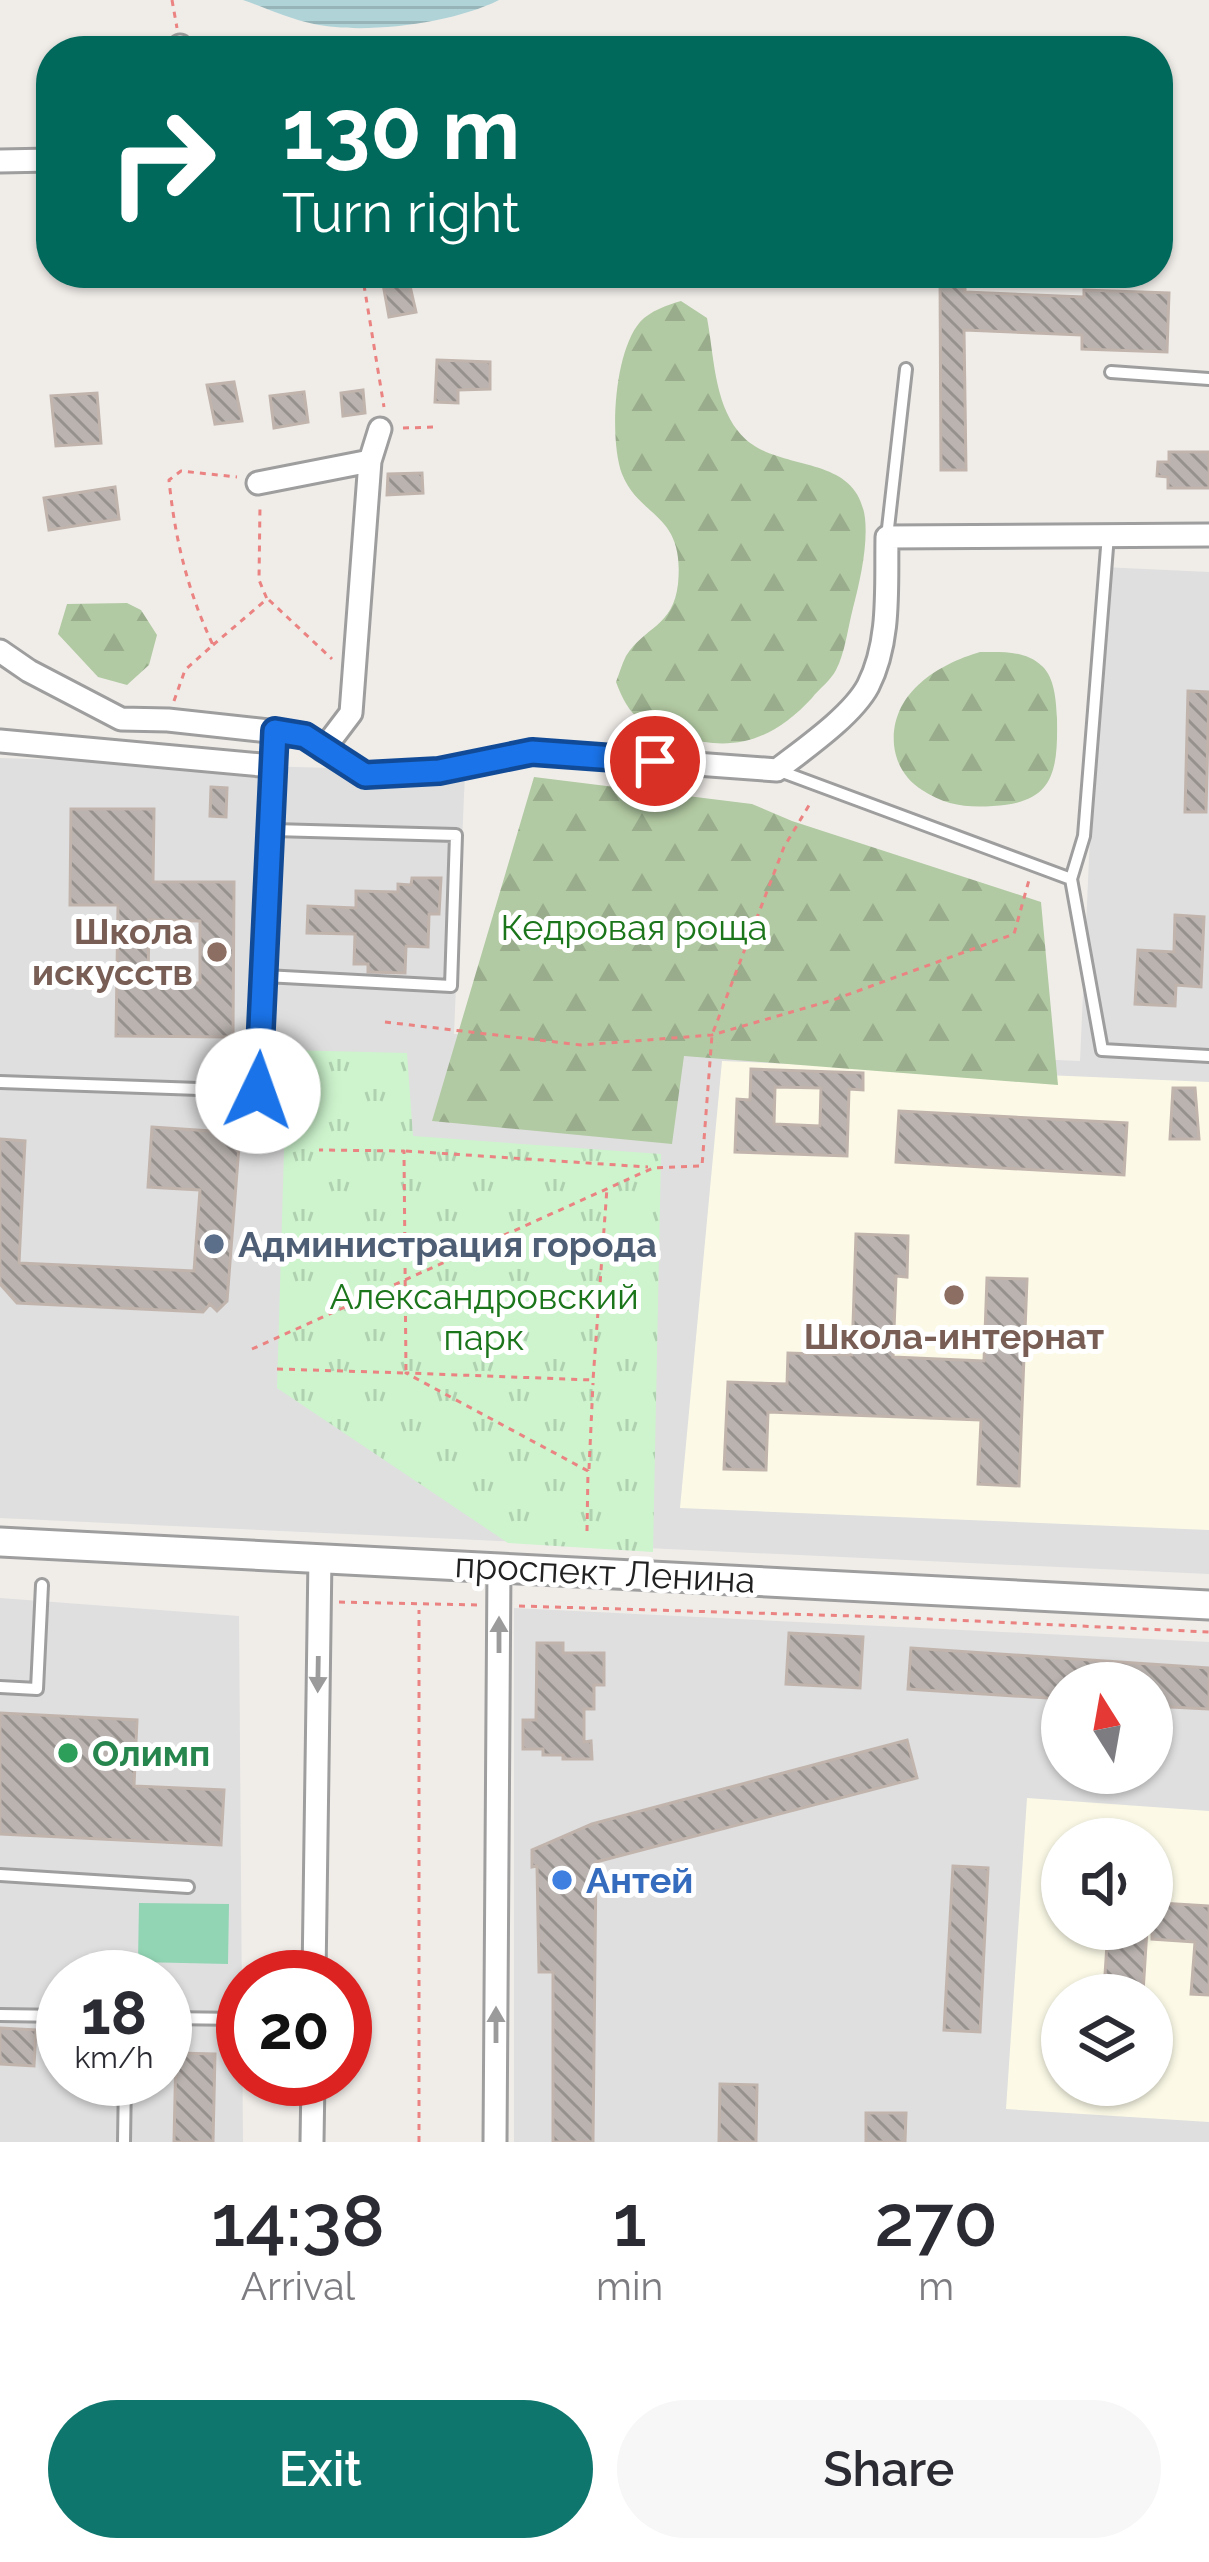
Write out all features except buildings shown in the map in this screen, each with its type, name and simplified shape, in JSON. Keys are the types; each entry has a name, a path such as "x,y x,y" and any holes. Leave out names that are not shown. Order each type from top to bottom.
{"street":[{"path":"0,161 36,160"},
{"path":"323,750 351,713 370,460 380,429"},
{"path":"258,483 370,460"},
{"path":"0,651 122,719 305,736 365,775 439,771 532,752 777,770 821,736 867,688 886,631 887,537 1209,535"},
{"path":"0,741 272,766 275,731"},
{"name":"проспект Ленина","path":"0,1543 1209,1605"},
{"path":"314,1950 320,1557"},
{"path":"495,2142 500,1566"},
{"path":"312,2142 313,2106"}],"lane":[{"path":"887,537 906,369"},
{"path":"1111,372 1209,379"},
{"path":"1108,535 1084,836 1071,879 1102,1050 1209,1056"},
{"path":"0,1082 258,1091 273,830 272,766"},
{"path":"777,770 1071,879"},
{"path":"265,976 451,986 456,836 273,830"},
{"path":"0,1687 37,1689 42,1585"},
{"path":"0,1875 188,1887"},
{"path":"0,2015 36,2016"},
{"path":"124,2142 125,2106"}],"path":[{"path":"172,0 179,36"},
{"path":"364,288 384,406 380,429 437,427"},
{"path":"213,645 190,597 174,526 169,480 182,470 258,483 259,580 268,598 340,668"},
{"path":"168,720 185,670 268,598"},
{"path":"319,1150 653,1168 702,1166 712,1036 784,847 822,785"},
{"path":"386,1022 581,1045 712,1036 833,1000 1014,934 1033,867"},
{"path":"404,1151 406,1373"},
{"path":"252,1348 653,1168"},
{"path":"586,1531 607,1188"},
{"path":"277,1369 593,1380"},
{"path":"406,1373 588,1471"},
{"path":"319,1601 865,1616 1209,1632"},
{"path":"419,1606 419,2142"}],"shaded area":[{"path":"1102,567 1209,572 1209,1574 0,1518 0,758 465,772 454,1034 1080,1061"},
{"name":"Школа-интернат","path":"722,1061 1209,1082 1209,1530 680,1508"},
{"path":"0,1598 239,1616 242,1950 216,1950 216,2106 243,2106 243,2142 0,2142"},
{"path":"514,1608 1209,1642 1209,2142 514,2142"},
{"path":"1027,1798 1209,1811 1209,2122 1006,2109"}],"green space":[{"path":"681,301 707,318 719,392 738,431 771,454 830,472 846,482 858,496 865,518 861,575 836,670 783,724 736,743 701,742 648,725 627,705 616,682 633,646 670,609 678,584 675,543 668,529 622,474 615,418 619,374 640,322"},
{"path":"127,603 141,610 157,635 149,665 127,685 98,677 58,634 67,604"},
{"path":"980,652 1028,657 1046,671 1054,690 1053,769 1040,791 1013,804 974,806 939,799 911,781 895,752 900,711 919,684 947,665"},
{"name":"Кедровая роща","path":"534,777 752,804 1041,902 1058,1085 684,1056 672,1144 432,1121"},
{"name":"Александровский парк","path":"287,1050 407,1053 413,1136 661,1154 653,1552 508,1543 277,1388"},
{"path":"139,1903 229,1904 228,1950 216,1950 216,1964 192,1963 192,1950 138,1950"}],"water":[{"path":"243,0 499,0 434,21 358,28 305,22"}],"place":[{"name":"Школа искусcтв","path":"217,952"},
{"name":"Администрация города","path":"214,1244"},
{"name":"Школа-интернат","path":"954,1295"},
{"name":"Олимп","path":"68,1753"},
{"name":"Антей","path":"562,1880"}],"route":[{"path":"258,1091 275,731 305,736 365,775 439,771 532,752 655,761"}]}
